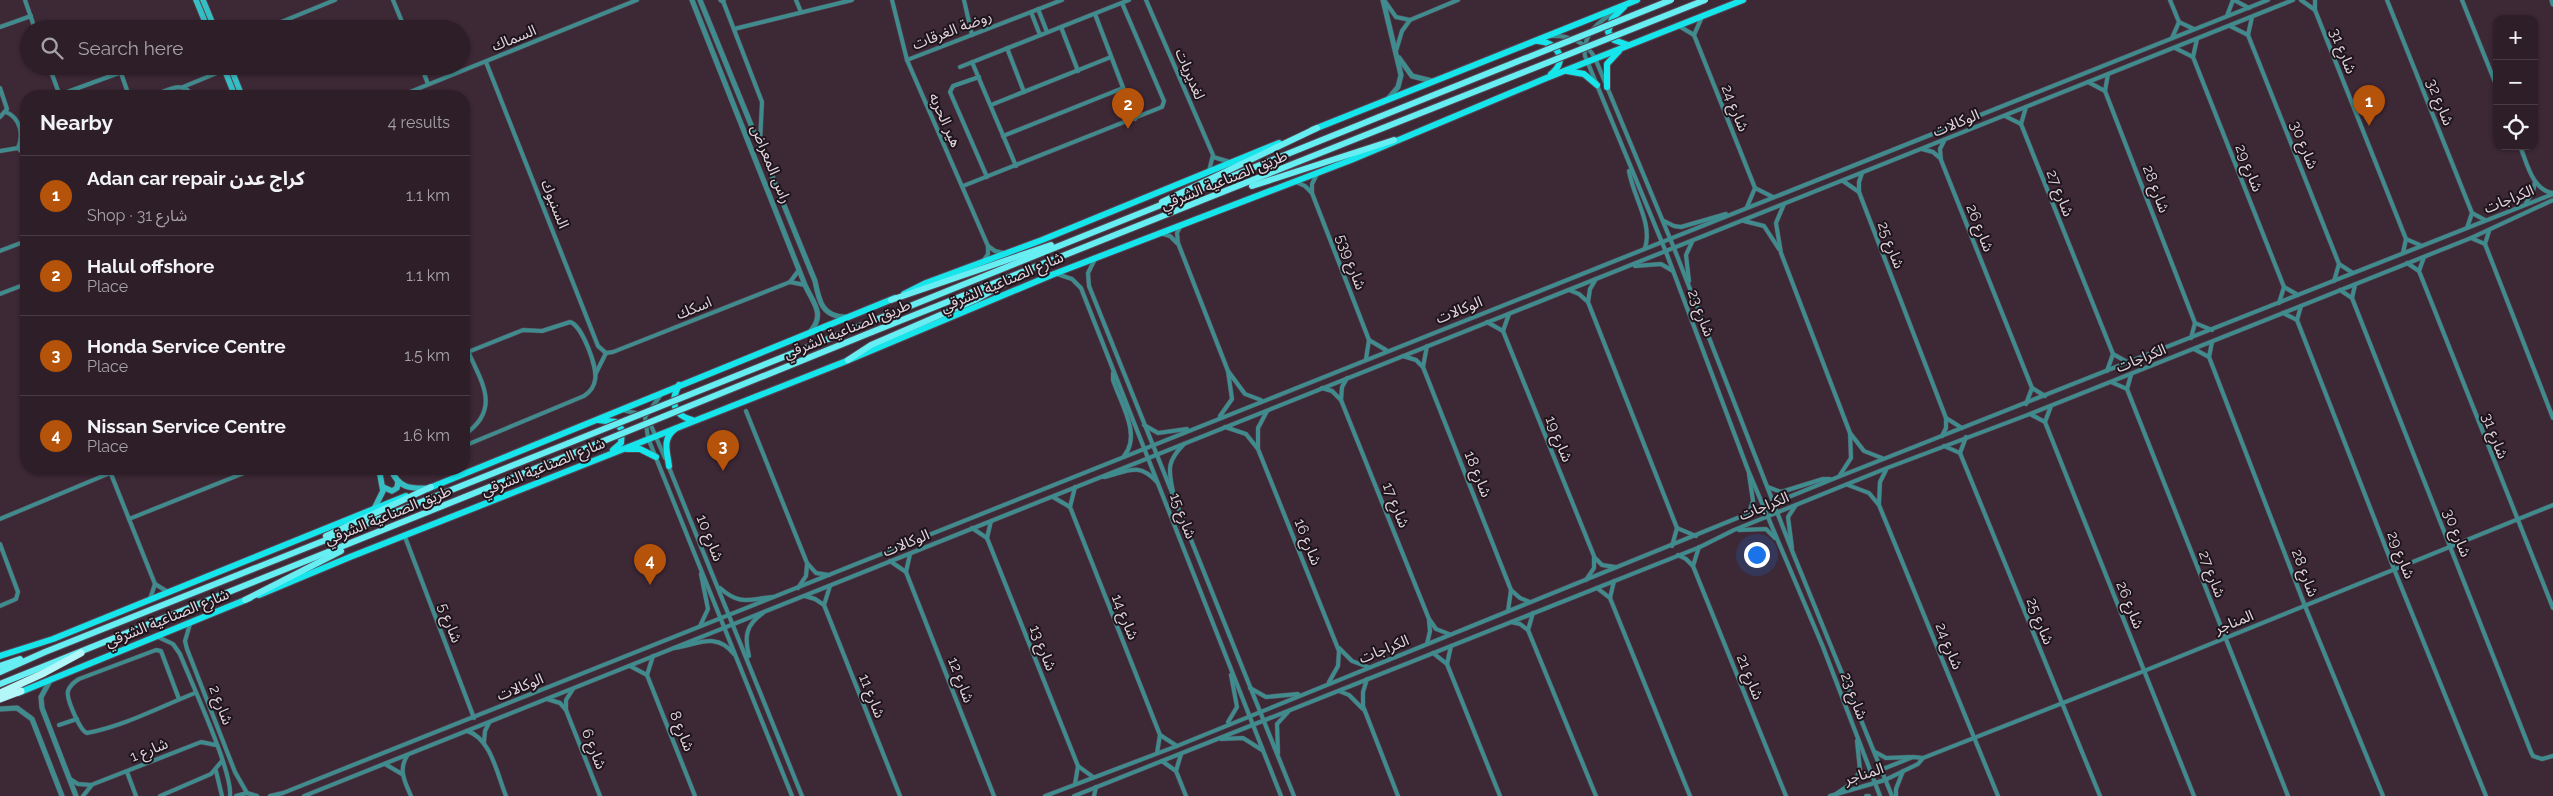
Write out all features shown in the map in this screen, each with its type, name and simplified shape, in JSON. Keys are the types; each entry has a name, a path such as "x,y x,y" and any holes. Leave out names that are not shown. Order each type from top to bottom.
{"highway":[{"name":"طريق الصناعية الشرقي","path":"0,672 45,652 1671,0"},
{"name":"طريق الصناعية الشرقي","path":"0,684 355,543 872,332 1228,192 1704,0"},
{"path":"1146,211 1193,185 1317,128"},
{"path":"1228,192 1280,178 1394,140"},
{"path":"891,300 1009,258 1083,236"},
{"path":"848,360 871,345 975,300 1015,276"},
{"path":"301,550 338,530 431,488"},
{"path":"245,600 355,543"},
{"path":"0,666 45,652"},
{"path":"0,693 44,673 81,652"},
{"path":"0,699 21,692"}],"main road":[{"path":"196,0 204,20"},
{"path":"203,0 211,20"},
{"name":"طريق الصناعية الشرقي","path":"891,300 926,282 983,262 1637,0"},
{"name":"طريق الصناعية الشرقي","path":"1096,257 1292,181 1318,173 1563,71 1743,0"},
{"path":"1607,87 1606,70 1609,60 1628,45 1611,38 1608,28 1612,19 1628,4"},
{"path":"1536,41 1552,44 1560,57 1557,68 1544,79"},
{"path":"1563,71 1574,71 1584,74 1597,85"},
{"path":"228,75 233,90"},
{"path":"230,75 239,90"},
{"name":"شارع الصناعية الشرقي","path":"0,703 51,678 692,420 848,360 1096,257"},
{"name":"شارع الصناعية الشرقي","path":"470,472 891,300"},
{"path":"679,386 673,397 675,409 683,417 692,420"},
{"path":"593,420 611,421 619,425 622,430 621,443 601,457"},
{"path":"669,466 667,439 680,425"},
{"path":"620,449 640,449 656,457"},
{"path":"375,507 381,497 383,487 380,475"},
{"path":"394,475 398,482 410,488 431,488"},
{"name":"شارع الصناعية الشرقي","path":"0,656 53,639 375,507 431,488 462,475"},
{"path":"383,487 392,491 397,488 398,482"}],"street":[{"path":"25,0 32,20"},
{"path":"286,20 335,0"},
{"path":"393,0 401,20"},
{"name":"السماك","path":"470,68 637,0"},
{"name":"راس المعراض","path":"692,0 805,285 818,313 817,322 808,334"},
{"name":"راس المعراض","path":"700,0 815,282 819,303 824,309 836,316 854,316"},
{"name":"راس المعراض","path":"722,0 762,102 760,148"},
{"path":"796,0 801,12"},
{"path":"734,29 852,0"},
{"name":"هير الحربه","path":"892,0 907,60 988,246"},
{"path":"964,0 972,35"},
{"name":"روضة الغرقات","path":"907,60 1062,0"},
{"path":"960,66 1129,0"},
{"name":"لغديريات","path":"1146,0 1213,157"},
{"path":"1383,0 1396,17 1410,20"},
{"path":"1383,0 1397,53 1400,81 1385,102"},
{"path":"1436,81 1414,78 1397,53 1402,31 1410,20 1458,0"},
{"path":"2170,0 2178,22 2172,38"},
{"path":"2227,16 2233,0 2249,8"},
{"name":"الوكالات","path":"270,796 283,793 474,718 1152,446 1192,428 2268,0"},
{"name":"الوكالات","path":"304,796 724,626 910,554 1186,441 1666,252 2293,0"},
{"name":"شارع 31","path":"2302,0 2314,10"},
{"name":"شارع 31","path":"2315,0 2314,10 2406,239"},
{"name":"شارع 32","path":"2387,0 2472,213"},
{"path":"2462,0 2493,78"},
{"path":"2552,0 2553,4"},
{"path":"963,186 1161,108 1164,102 1122,3"},
{"path":"1585,46 1596,25 1628,4"},
{"path":"1038,9 1047,32"},
{"path":"1031,12 1040,35"},
{"path":"1095,14 1135,119"},
{"path":"0,27 31,16"},
{"path":"1679,26 1694,35 1703,16"},
{"path":"2230,26 2248,35 2253,16"},
{"path":"2178,22 2194,29"},
{"path":"1061,27 1078,71"},
{"name":"شارع 24","path":"1694,35 1755,188"},
{"name":"شارع 30","path":"2248,35 2338,264"},
{"name":"شارع 23","path":"1548,36 1566,37 1585,46 1596,58 1663,220 1766,486 1892,796"},
{"path":"2174,48 2193,57 2197,38"},
{"name":"شارع 23","path":"1585,46 1587,62 1629,167 1666,252 1748,470 1880,796"},
{"path":"1007,48 1024,92"},
{"path":"991,106 1112,57"},
{"name":"شارع 29","path":"2193,57 2284,287"},
{"name":"السنبوك","path":"486,62 598,346 606,353"},
{"path":"972,62 1016,166"},
{"path":"2088,82 2105,91 2108,74"},
{"path":"52,75 58,90"},
{"path":"75,90 113,75"},
{"path":"122,75 128,90"},
{"path":"168,90 176,87 184,87 209,75"},
{"path":"424,75 428,84"},
{"name":"السماك","path":"414,90 452,75"},
{"path":"979,77 953,86 950,91 987,177"},
{"path":"184,87 187,90"},
{"path":"0,88 6,112"},
{"path":"1004,136 1123,88"},
{"name":"شارع 28","path":"2105,91 2196,323"},
{"path":"2004,116 2021,124 2026,107"},
{"path":"0,117 6,112"},
{"path":"6,112 14,115 20,130"},
{"name":"شارع 27","path":"2021,124 2113,354"},
{"path":"1941,160 1940,149 1945,140"},
{"path":"0,151 18,148 20,143"},
{"path":"1922,149 1933,152 1941,160"},
{"path":"2522,150 2535,182 2544,190 2553,193"},
{"path":"1208,171 1213,157 1231,162"},
{"name":"شارع 26","path":"1941,160 2032,388"},
{"name":"شارع 23","path":"1629,167 1631,183 1648,233 1645,248"},
{"path":"1312,193 1312,184 1318,173"},
{"path":"1859,192 1859,182 1862,173"},
{"path":"1842,180 1859,192"},
{"path":"1292,181 1302,184 1312,193"},
{"path":"2522,206 2532,196 2535,182"},
{"path":"1746,208 1755,188 1763,194 1773,197"},
{"name":"شارع 25","path":"1859,192 1946,418"},
{"name":"شارع 539","path":"1312,193 1369,340"},
{"name":"الكراجات","path":"1045,796 1177,746 1259,710 1508,612 1838,477 2026,404 2553,193"},
{"name":"الكراجات","path":"1076,796 1337,690 1614,581 1887,468 2051,406 2407,264 2471,238 2553,200"},
{"path":"1781,253 1776,223 1784,204"},
{"name":"الوكالات","path":"1663,220 1674,226 1681,226 1708,217 1735,212"},
{"path":"2467,228 2472,213 2486,220"},
{"path":"1185,222 1177,233 1178,244 1228,370 1245,394 1263,400"},
{"path":"1740,222 1755,222 1764,226 1781,253 1850,433 1864,451 1884,459"},
{"path":"2489,230 2485,244 2553,418"},
{"path":"1155,234 1168,234 1178,244"},
{"path":"2471,238 2485,244"},
{"path":"2403,253 2406,239 2422,246"},
{"name":"شارع 23","path":"1690,288 1686,255 1693,241"},
{"path":"1,249 20,242"},
{"path":"988,246 995,251 1005,253"},
{"path":"983,262 988,254 988,246"},
{"path":"2407,264 2419,271 2424,256"},
{"name":"شارع 15","path":"1096,257 1088,273 1088,286 1142,424 1294,796"},
{"name":"الوكالات","path":"1627,266 1660,264 1673,272"},
{"path":"2334,281 2338,264 2353,273"},
{"path":"790,282 795,277 799,268"},
{"name":"شارع 31","path":"2419,271 2516,520 2553,608"},
{"name":"شارع 15","path":"1054,274 1072,279 1081,288 1281,796"},
{"path":"1588,302 1590,289 1597,278"},
{"path":"790,282 805,285 815,282"},
{"name":"اسكك","path":"606,353 613,352 790,282"},
{"path":"2340,290 2352,298 2355,284"},
{"path":"0,294 20,286"},
{"path":"2279,303 2284,287 2298,295"},
{"path":"1568,290 1579,294 1588,302 1677,528 1672,546"},
{"name":"شارع 30","path":"2352,298 2531,752 2533,756 2542,760 2553,756"},
{"path":"2283,313 2297,320 2301,306"},
{"path":"1487,322 1503,331 1510,313"},
{"name":"شارع 29","path":"2297,320 2394,569 2486,796"},
{"path":"470,351 519,331 542,331 570,322 579,328 595,374"},
{"path":"2190,338 2196,323 2212,330"},
{"name":"شارع 19","path":"1503,331 1594,556"},
{"path":"1366,359 1369,340 1386,351"},
{"path":"2194,349 2209,357 2212,342"},
{"path":"1401,356 1411,358 1423,367 1428,346"},
{"path":"470,444 584,396 593,387 595,374 606,353"},
{"path":"2106,372 2113,354 2129,363"},
{"path":"470,357 484,392 487,406 480,422 470,430"},
{"name":"شارع 28","path":"2209,357 2305,606 2383,796"},
{"name":"شارع 18","path":"1423,367 1512,590"},
{"path":"1219,418 1232,399 1228,370"},
{"name":"شارع 15","path":"1113,371 1113,380 1132,438 1130,449 1122,458"},
{"path":"2111,382 2127,389 2128,380 2132,374"},
{"path":"1342,400 1342,387 1349,376"},
{"path":"1320,388 1332,391 1342,400"},
{"path":"2026,404 2032,388 2046,396"},
{"name":"شارع 27","path":"2127,389 2288,796"},
{"path":"620,409 645,417 663,392"},
{"name":"شارع 17","path":"1342,400 1429,619 1430,632 1427,644"},
{"path":"2030,414 2045,422 2046,413 2051,406"},
{"name":"شارع 16","path":"1258,449 1258,428 1267,410"},
{"path":"746,411 807,562 816,572 829,576"},
{"name":"شارع 10","path":"645,417 656,435 669,466 802,796"},
{"name":"شارع 10","path":"645,417 648,438 792,796"},
{"path":"1946,418 1962,428"},
{"path":"1942,436 1946,428 1946,418"},
{"name":"شارع 26","path":"2045,422 2194,796"},
{"name":"الوكالات","path":"1142,424 1158,433 1192,428"},
{"name":"شارع 16","path":"1223,427 1241,431 1258,449 1337,644 1352,661 1368,667"},
{"path":"1838,477 1851,458 1850,433"},
{"path":"1943,446 1960,453 1966,437"},
{"name":"شارع 15","path":"1174,501 1170,464 1174,455 1186,441"},
{"name":"شارع 25","path":"1960,453 2100,796"},
{"name":"شارع 24","path":"1887,468 1878,490 1879,506 1998,796"},
{"name":"الوكالات","path":"1097,478 1136,469 1146,472 1158,484"},
{"name":"شارع 23","path":"1748,470 1753,501 1748,515"},
{"path":"0,519 100,475"},
{"path":"111,475 155,584 168,593"},
{"path":"129,519 239,475"},
{"name":"الكراجات","path":"1766,486 1781,492 1823,479 1832,480"},
{"name":"شارع 24","path":"1847,484 1862,489 1879,506"},
{"path":"1051,497 1061,500 1070,507 1075,487"},
{"name":"شارع 23","path":"1793,552 1788,517 1796,505"},
{"name":"المناجر","path":"1874,752 1886,758 1923,758 2144,671 2553,505"},
{"name":"شارع 14","path":"1070,507 1160,734"},
{"path":"972,528 987,538 991,521"},
{"path":"1677,528 1696,536"},
{"name":"الكراجات","path":"1734,530 1766,529 1778,542"},
{"name":"شارع 5","path":"404,536 474,718"},
{"name":"شارع 13","path":"987,538 1078,766"},
{"path":"0,544 18,592 13,601 0,606"},
{"path":"1678,555 1686,559 1693,566 1700,546"},
{"path":"890,561 906,572 910,554"},
{"path":"1594,556 1602,565 1617,568"},
{"path":"1586,580 1594,568 1594,556"},
{"path":"797,589 806,576 807,562"},
{"name":"شارع 10","path":"698,627 706,618 708,609 699,564"},
{"name":"شارع 21","path":"1693,566 1786,796"},
{"name":"شارع 12","path":"906,572 994,796"},
{"path":"1610,598 1614,581"},
{"path":"149,600 155,584"},
{"path":"805,596 815,599 824,605 831,585"},
{"name":"الوكالات","path":"717,586 730,596 743,601 778,596"},
{"path":"1596,588 1610,598 1690,796"},
{"path":"1512,590 1520,598 1531,602"},
{"path":"1508,612 1512,590"},
{"name":"شارع 11","path":"824,605 900,796"},
{"name":"شارع 10","path":"751,668 745,636 750,624 768,609"},
{"path":"1528,630 1533,613"},
{"path":"1429,619 1440,631 1452,634"},
{"name":"شارع 2","path":"190,622 185,641 187,649 235,772 247,793"},
{"path":"1509,622 1520,624 1528,630 1596,796"},
{"name":"شارع 2","path":"156,637 168,641 177,648 231,786 230,796"},
{"name":"الوكالات","path":"667,650 705,640 716,640 728,647 738,660"},
{"name":"شارع 16","path":"1327,684 1338,666 1337,644"},
{"path":"1447,664 1451,646"},
{"path":"179,699 161,651 156,650 73,682 67,697 82,732 88,733 179,699 195,693"},
{"path":"1433,653 1447,664 1500,796"},
{"path":"629,665 647,675 654,655"},
{"name":"شارع 15","path":"1225,725 1233,716 1236,707 1231,671"},
{"name":"شارع 8","path":"647,675 695,796"},
{"path":"51,678 41,697 47,722 76,796"},
{"path":"1368,679 1363,692 1364,711 1398,796"},
{"name":"الكراجات","path":"1248,685 1257,694 1266,697 1305,693"},
{"path":"566,710 568,695 574,687"},
{"path":"1337,690 1349,694 1364,711"},
{"path":"545,698 560,703 566,710"},
{"path":"0,709 17,708 32,719 62,796"},
{"name":"شارع 15","path":"1279,758 1277,724 1294,708"},
{"name":"شارع 6","path":"566,710 600,796"},
{"path":"47,722 59,725 77,719"},
{"path":"490,722 485,731 484,742 506,796"},
{"path":"52,736 59,725"},
{"path":"467,731 484,742"},
{"path":"1157,753 1160,734 1177,746"},
{"name":"شارع 23","path":"1854,781 1860,770 1857,736"},
{"name":"الكراجات","path":"1216,739 1243,738 1251,741 1263,751"},
{"name":"شارع 1","path":"92,785 201,742 216,745"},
{"path":"1176,771 1181,754"},
{"path":"408,755 403,764 402,774 411,796"},
{"name":"المناجر","path":"1836,794 1854,781 1913,757"},
{"name":"المناجر","path":"1830,796 1876,784 1918,764 1923,758"},
{"path":"160,796 216,771 222,761"},
{"path":"1162,761 1176,771 1186,796"},
{"path":"385,764 402,774"},
{"path":"1075,784 1078,766 1093,777"},
{"path":"216,771 222,796"},
{"path":"127,772 136,796"},
{"path":"1896,796 1896,788 1903,772"},
{"path":"70,779 79,785 92,785"},
{"path":"83,796 92,785"},
{"path":"1094,796 1096,787"},
{"path":"321,796 325,788"},
{"path":"236,796 247,793 257,796"}],"place":[{"name":"Adan car repair كراج عدن","path":"2369,126"},
{"name":"Halul offshore","path":"1128,129"},
{"name":"Honda Service Centre","path":"723,471"},
{"name":"Nissan Service Centre","path":"650,585"}]}
